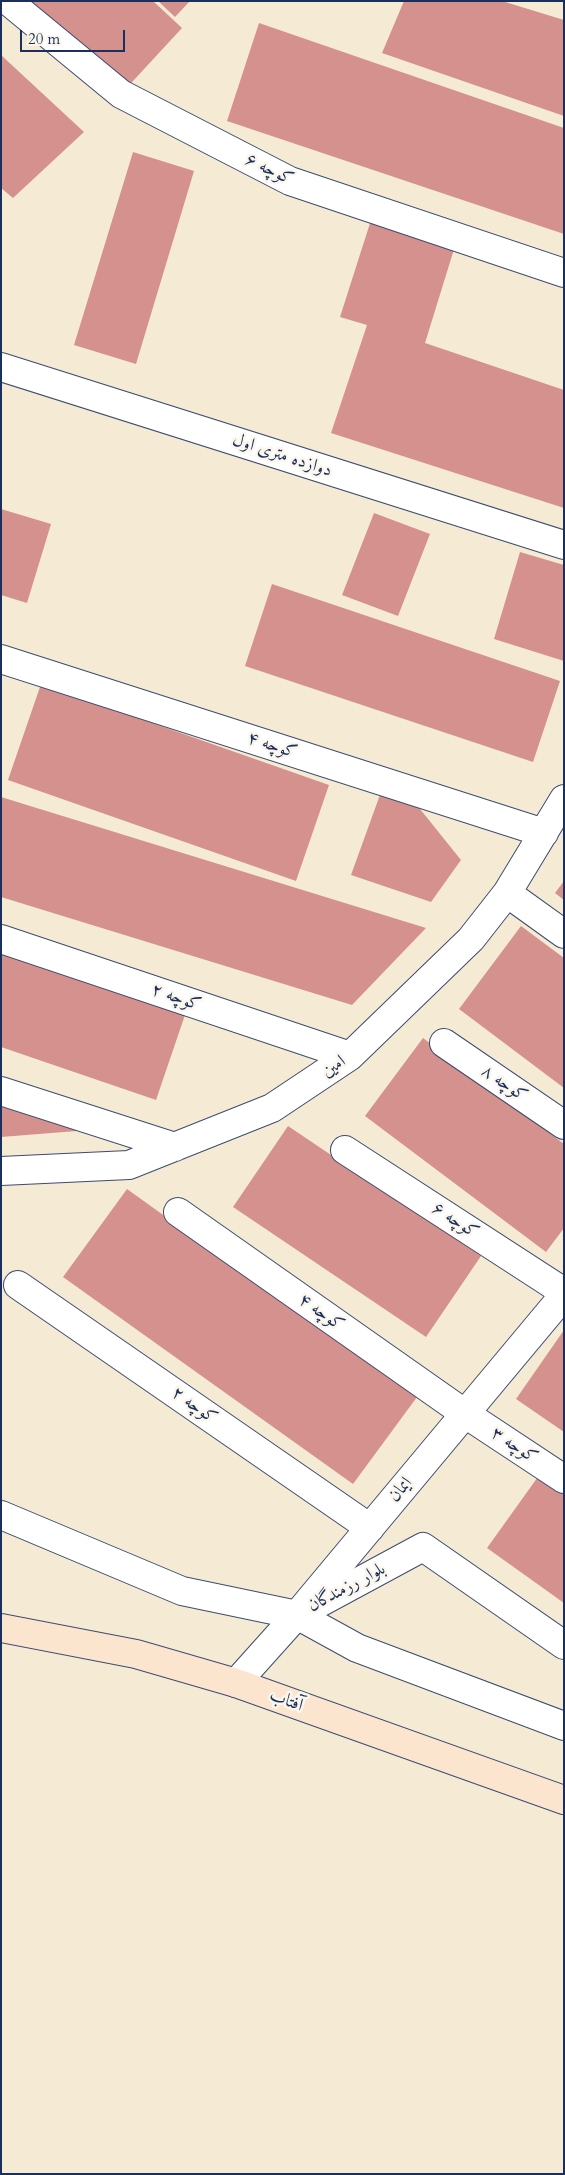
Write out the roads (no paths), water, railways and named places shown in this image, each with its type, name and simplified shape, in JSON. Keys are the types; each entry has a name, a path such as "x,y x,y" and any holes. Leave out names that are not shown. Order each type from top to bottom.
{"main road":[{"name":"آفتاب","path":"1,1628 136,1654 236,1683 564,1800"}],"street":[{"name":"کوچه ۶","path":"8,1 121,94 290,182 564,273"},
{"name":"دوازده متری اول","path":"1,367 564,545"},
{"name":"کوچه ۴","path":"1,659 544,833"},
{"name":"امین","path":"1,1171 129,1165 272,1108 350,1056 471,939 506,894 564,799"},
{"path":"506,894 564,934"},
{"name":"کوچه ۲","path":"1,939 350,1056"},
{"name":"کوچه ۸","path":"444,1043 564,1125"},
{"path":"1,1091 175,1147"},
{"name":"کوچه ۶","path":"345,1150 564,1294"},
{"name":"کوچه ۴","path":"178,1212 464,1413"},
{"name":"کوچه ۲","path":"18,1285 370,1528"},
{"name":"ایمان","path":"236,1683 370,1528 564,1294"},
{"name":"کوچه ۳","path":"464,1413 564,1479"},
{"path":"1,1515 182,1591 296,1615"},
{"name":"بلوار رزمندگان","path":"296,1615 423,1547 564,1645"},
{"name":"بلوار رزمندگان","path":"296,1615 357,1648 564,1726"}]}
